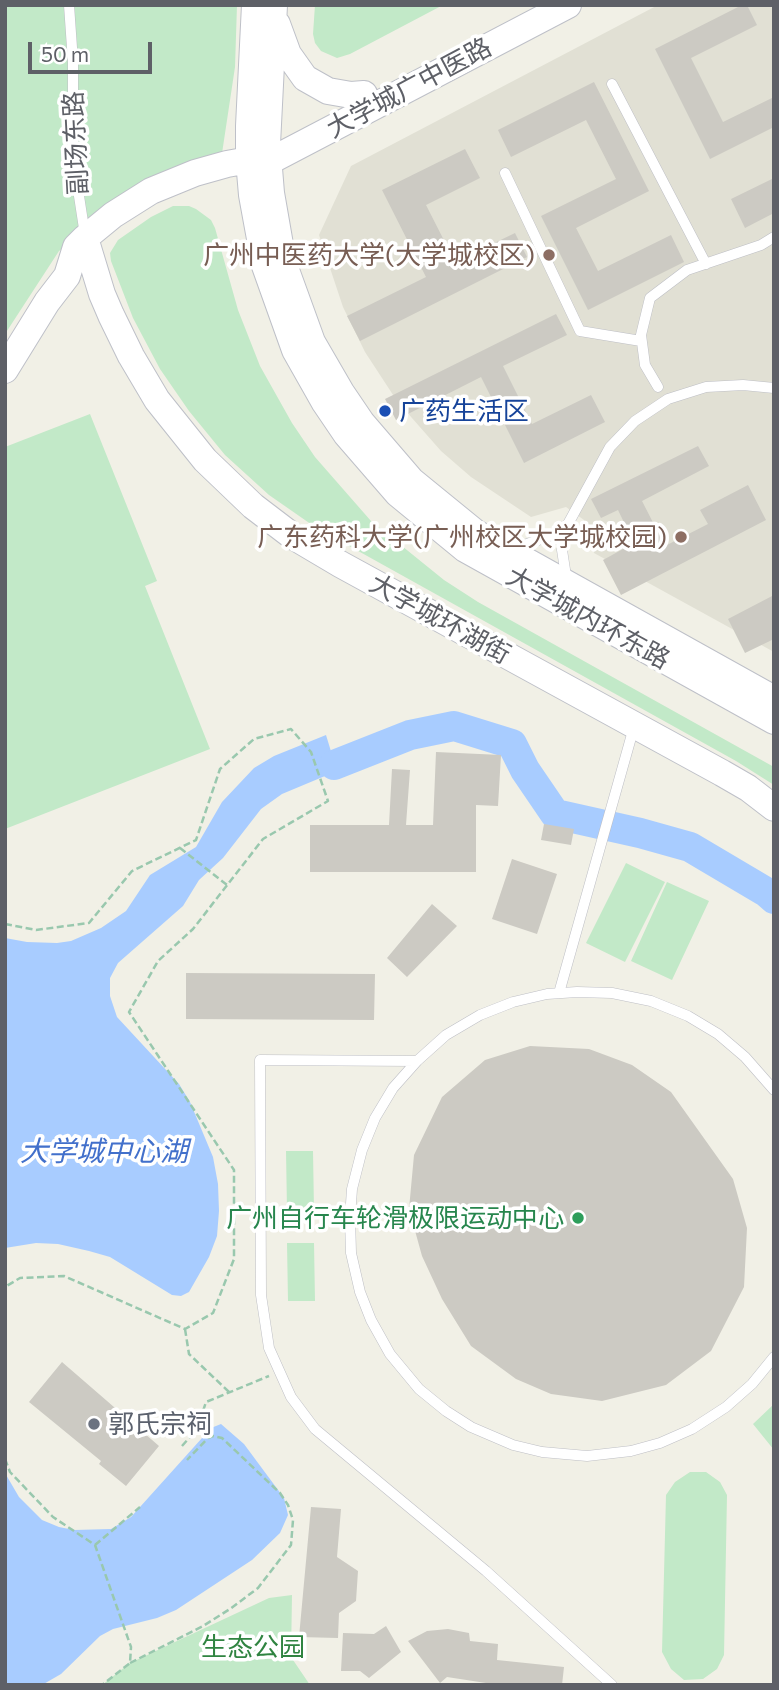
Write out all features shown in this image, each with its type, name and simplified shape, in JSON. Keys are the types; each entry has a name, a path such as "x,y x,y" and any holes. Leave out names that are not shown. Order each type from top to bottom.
{"main road":[{"name":"大学城广中医路","path":"262,155 364,94 532,5"},
{"name":"大学城广中医路","path":"81,243 113,215 151,191 208,169 262,155 568,5"},
{"path":"268,7 288,54 305,78 340,94 364,94"},
{"name":"大学城内环东路","path":"268,7 249,113 262,155 283,262 312,342 362,423 411,480 467,527 501,549 774,699"},
{"name":"大学城内环东路","path":"262,155 252,195 265,266 283,321 295,350 325,402 372,466 398,494 465,549 774,720"},
{"path":"5,370 47,302 67,276 81,243"},
{"name":"大学城环湖街","path":"81,243 131,356 147,383 191,444 237,492 291,535 340,564 731,778 774,808"}],"lane":[{"name":"副场东路","path":"69,5 73,62 73,157 81,243"},
{"path":"611,84 706,264"},
{"path":"505,173 580,331 641,341"},
{"path":"658,387 645,365 641,341 650,298 687,270 761,245 774,237"},
{"path":"572,588 562,558 563,540 568,524 610,447 623,432 668,399 706,387 743,385 774,388"},
{"path":"501,549 529,545 568,524"},
{"path":"559,993 635,725"},
{"path":"772,1363 741,1394 701,1424 660,1443 606,1455 562,1455 508,1443 462,1422 422,1392 390,1354 370,1320 356,1277 350,1229 352,1189 365,1141 385,1100 417,1061 446,1035 485,1013 523,999 559,993 592,992 622,995 674,1010 730,1043 774,1090"},
{"path":"417,1061 260,1060 261,1295 266,1334 278,1372 302,1415 315,1429 486,1571 612,1685"}],"path":[{"path":"5,924 36,929 89,923 132,871 196,840 220,769 254,739 291,729 311,752 328,801 263,839 193,929 158,961 129,1012 234,1170 234,1259 213,1313 185,1329"},
{"path":"180,848 227,885"},
{"path":"5,1287 20,1278 64,1276 185,1329"},
{"path":"185,1329 189,1354 230,1392"},
{"path":"181,1446 197,1429 206,1402 278,1372"},
{"path":"102,1685 130,1663 203,1626 230,1609 258,1588 291,1545 293,1520 281,1493 222,1438 208,1438 187,1460"},
{"path":"5,1459 10,1472 53,1517 95,1545 131,1647 130,1663"},
{"path":"95,1545 140,1507"}],"shaded area":[{"name":"广州中医药大学(大学城校区)","path":"658,5 774,5 774,652 594,553 584,520 566,507 531,517 471,477 441,451 397,401 365,352 343,307 319,235 351,166"}],"green space":[{"path":"5,5 237,5 235,67 221,160 111,211 59,251 5,334"},
{"path":"315,5 443,5 350,54 337,58 321,51 315,43"},
{"path":"173,206 189,206 211,220 238,310 260,366 315,457 371,521 444,580 478,602 774,767 774,785 736,761 315,527 269,495 225,455 189,411 160,369 133,318 111,261 110,253 118,240 151,217"},
{"path":"90,414 157,581 145,586 210,749 5,829 5,447"},
{"path":"626,863 665,882 625,962 586,943"},
{"path":"667,882 709,901 672,980 631,961"},
{"path":"286,1151 313,1151 314,1210 287,1210"},
{"path":"287,1243 314,1243 315,1301 288,1301"},
{"path":"774,1404 774,1450 753,1424"},
{"path":"690,1472 706,1472 720,1482 727,1495 724,1655 717,1669 703,1679 684,1680 671,1669 662,1652 666,1495 675,1482"},
{"name":"生态公园","path":"292,1595 291,1657 310,1685 102,1685 130,1663 269,1598"}],"water":[{"name":"大学城中心湖","path":"326,735 337,771 282,794 261,809 223,858 199,880 183,906 118,963 110,978 110,996 117,1017 179,1084 190,1102 213,1157 218,1184 217,1236 209,1257 189,1292 181,1296 172,1295 110,1257 89,1251 58,1244 36,1243 5,1248 5,938 57,943 71,941 101,928 126,911 150,875 196,847 222,802 254,768 274,756"},
{"path":"221,1424 244,1444 284,1498 288,1515 280,1533 252,1560 176,1610 157,1618 113,1629 100,1636 61,1674 42,1685 5,1685 5,1473 19,1497 42,1520 74,1530 111,1529 131,1517 211,1428"}],"building":[{"path":"742,5 747,5 757,25 691,58 723,122 774,97 774,127 710,159 655,49"},
{"path":"594,82 649,191 576,228 598,271 671,235 684,262 588,310 541,216 616,179 586,120 511,157 498,130"},
{"path":"465,149 480,178 426,205 455,262 515,233 527,257 360,341 347,316 426,277 382,190"},
{"path":"774,178 774,213 745,228 731,199"},
{"path":"556,314 567,335 503,366 532,424 591,395 605,422 524,463 481,377 396,420 385,399"},
{"path":"698,446 709,466 642,501 665,546 708,524 700,510 748,485 766,520 621,595 603,560 634,543 618,510 601,518 591,499"},
{"path":"774,595 774,639 745,653 728,619"},
{"path":"436,752 501,755 498,806 476,805 476,872 310,872 310,825 389,825 392,769 410,770 406,825 433,825"},
{"path":"544,824 574,829 571,845 541,840"},
{"path":"512,859 557,874 537,934 492,919"},
{"path":"432,904 457,926 407,977 387,958"},
{"path":"186,973 375,974 374,1020 186,1019"},
{"name":"广州自行车轮滑极限运动中心","path":"530,1046 589,1049 632,1065 671,1092 733,1179 747,1228 744,1287 711,1351 666,1385 602,1401 551,1394 516,1379 471,1346 442,1299 422,1256 409,1209 414,1155 442,1097 485,1060"},
{"name":"郭氏宗祠","path":"62,1362 159,1446 126,1486 99,1464 101,1461 29,1402"},
{"path":"311,1507 341,1509 337,1557 358,1571 356,1601 339,1613 338,1638 299,1637"},
{"path":"386,1626 401,1652 369,1678 360,1671 341,1671 343,1633 374,1634"},
{"path":"448,1629 469,1633 470,1641 498,1644 497,1660 564,1667 562,1685 499,1685 447,1677 440,1683 408,1641 427,1631"}],"waterway":[{"path":"334,765 410,735 454,726 512,744 525,770 555,814 690,847 774,899"}],"place":[{"name":"广州中医药大学(大学城校区)","path":"549,255"},
{"name":"广药生活区","path":"385,411"},
{"name":"广东药科大学(广州校区大学城校园)","path":"681,537"},
{"name":"广州自行车轮滑极限运动中心","path":"578,1218"},
{"name":"郭氏宗祠","path":"94,1424"}]}
